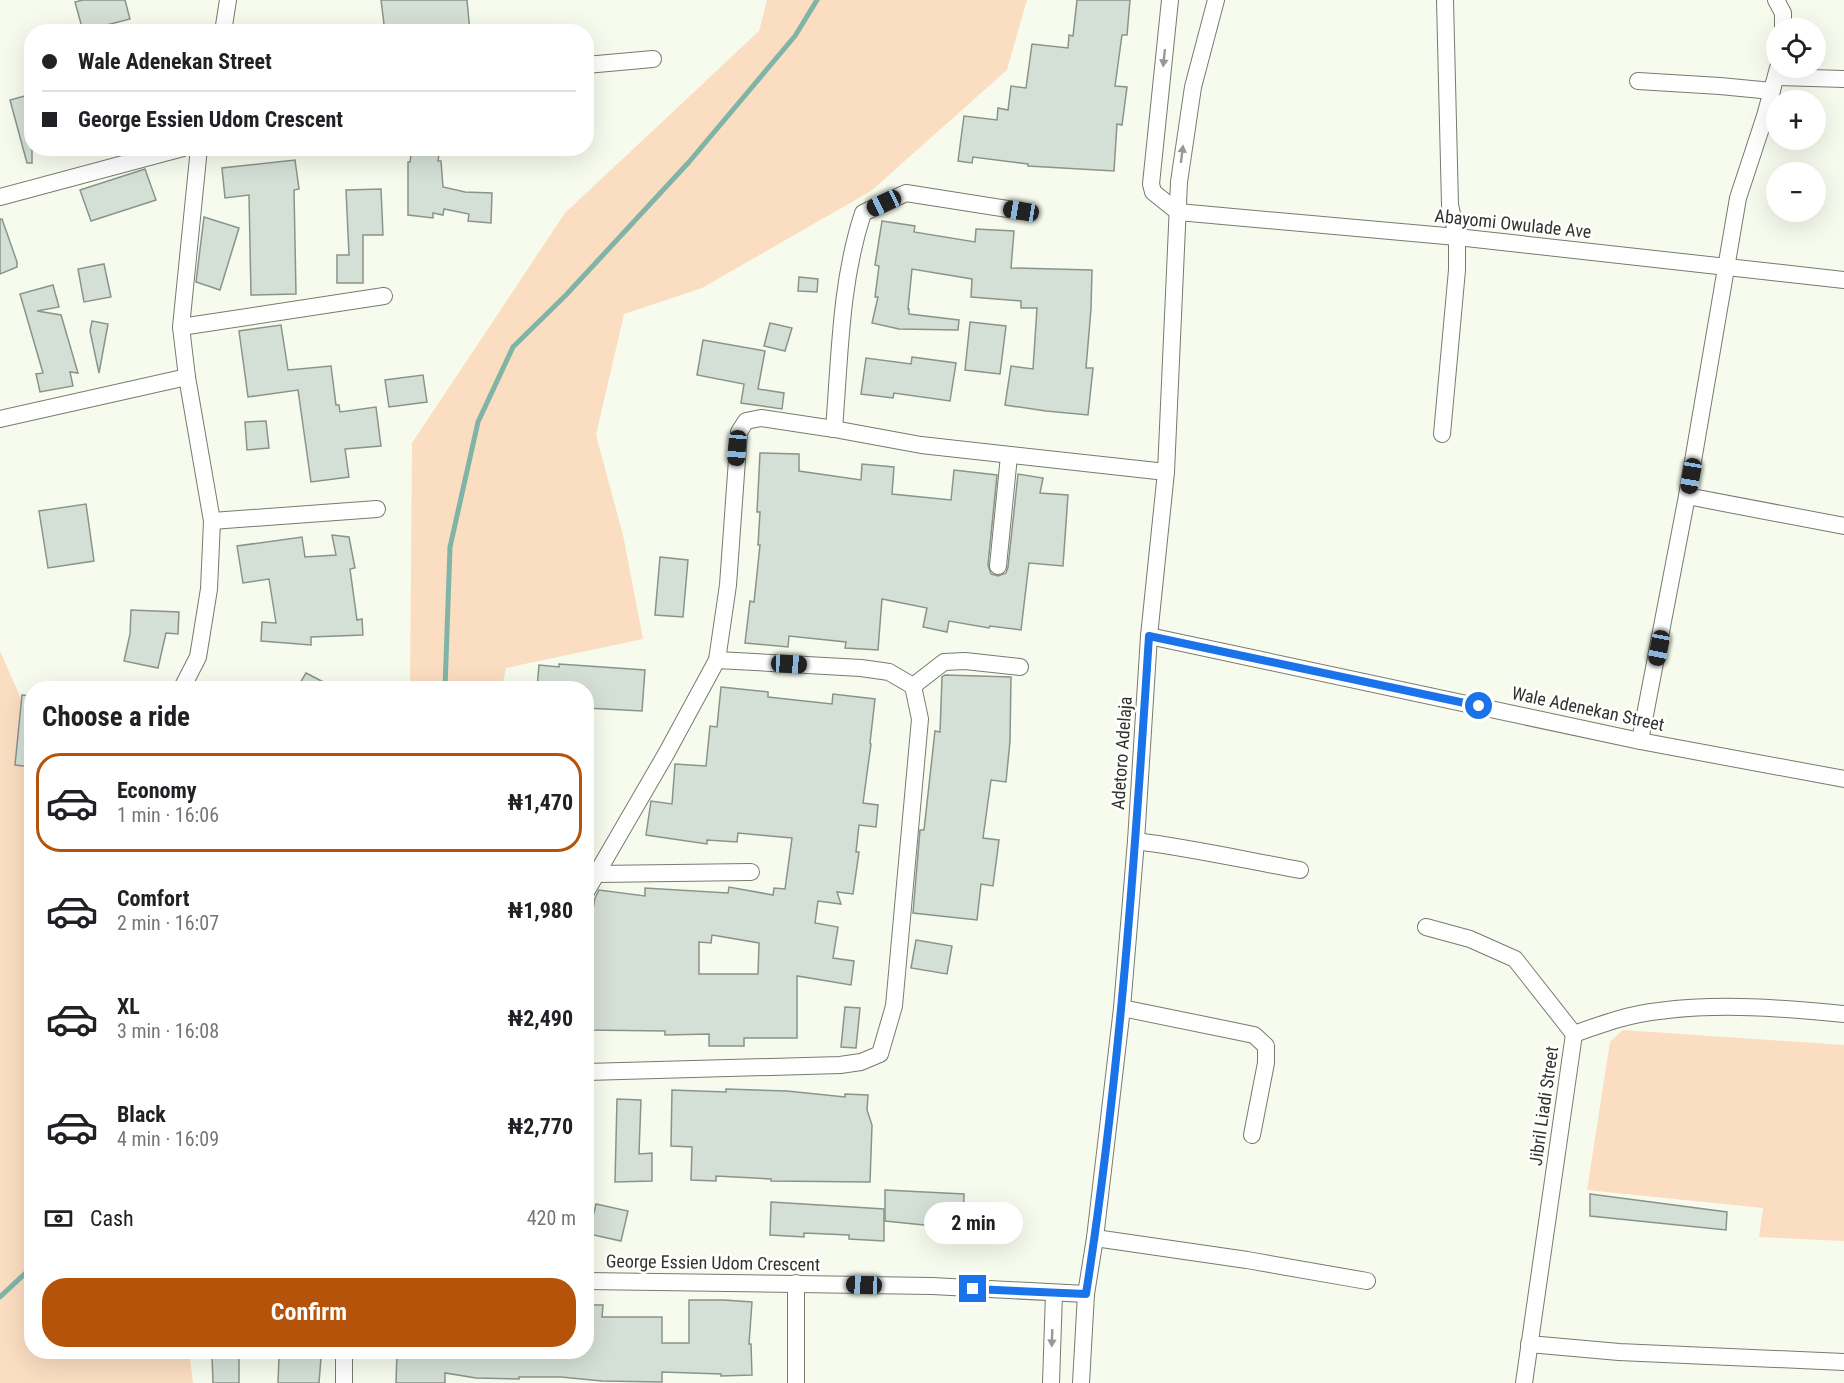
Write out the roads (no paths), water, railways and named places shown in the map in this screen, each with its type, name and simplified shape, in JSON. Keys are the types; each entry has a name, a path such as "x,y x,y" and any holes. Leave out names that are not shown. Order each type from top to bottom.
{"street":[{"path":"224,24 228,0"},
{"path":"1170,0 1151,184 1153,192 1178,212"},
{"name":"Adetoro Adelaja","path":"1081,1383 1086,1294 1095,1238 1122,1008 1136,841 1149,636 1166,472 1182,151 1193,87 1216,0"},
{"path":"1442,434 1456,293 1457,237 1450,206 1445,0"},
{"path":"1776,0 1784,13 1784,18"},
{"path":"594,64 653,59"},
{"path":"1638,81 1720,86 1775,79 1844,79"},
{"path":"1640,741 1687,496 1738,198 1775,79"},
{"path":"0,197 153,156"},
{"path":"186,681 198,657 209,589 212,521 187,378 181,327 198,156"},
{"path":"834,429 845,283 852,246 863,213 906,193 1021,211"},
{"name":"Abayomi Owulade Ave","path":"1178,212 1457,237 1844,280"},
{"path":"181,327 384,296"},
{"path":"0,419 187,378"},
{"path":"594,878 666,754 717,660 728,585 739,432 746,421 761,418 921,445 1166,472"},
{"path":"998,566 1009,456"},
{"path":"1687,496 1844,526"},
{"path":"212,521 377,508"},
{"name":"Wale Adenekan Street","path":"1149,636 1640,741 1844,779"},
{"path":"594,1072 840,1065 861,1062 880,1054 888,1031 894,1006 920,719 912,686 889,672 861,668 717,660"},
{"path":"912,686 944,662 965,661 1020,667"},
{"path":"1136,841 1299,870"},
{"path":"596,874 751,872"},
{"path":"1426,927 1470,939 1515,959 1574,1034"},
{"name":"Jibril Liadi Street","path":"1524,1383 1574,1034 1613,1020 1658,1011 1723,1006 1844,1014"},
{"path":"1122,1008 1254,1035 1266,1046 1266,1063 1251,1135"},
{"path":"1095,1238 1236,1258 1367,1281"},
{"name":"George Essien Udom Crescent","path":"594,1281 796,1283 1086,1294"},
{"path":"796,1283 796,1383"},
{"path":"1051,1383 1054,1293"},
{"path":"1528,1344 1619,1352 1844,1362"},
{"path":"344,1359 344,1383"}],"waterway":[{"path":"445,681 450,547 478,422 513,347 566,295 689,162 795,36 817,0"},
{"path":"0,1297 24,1274"}]}
